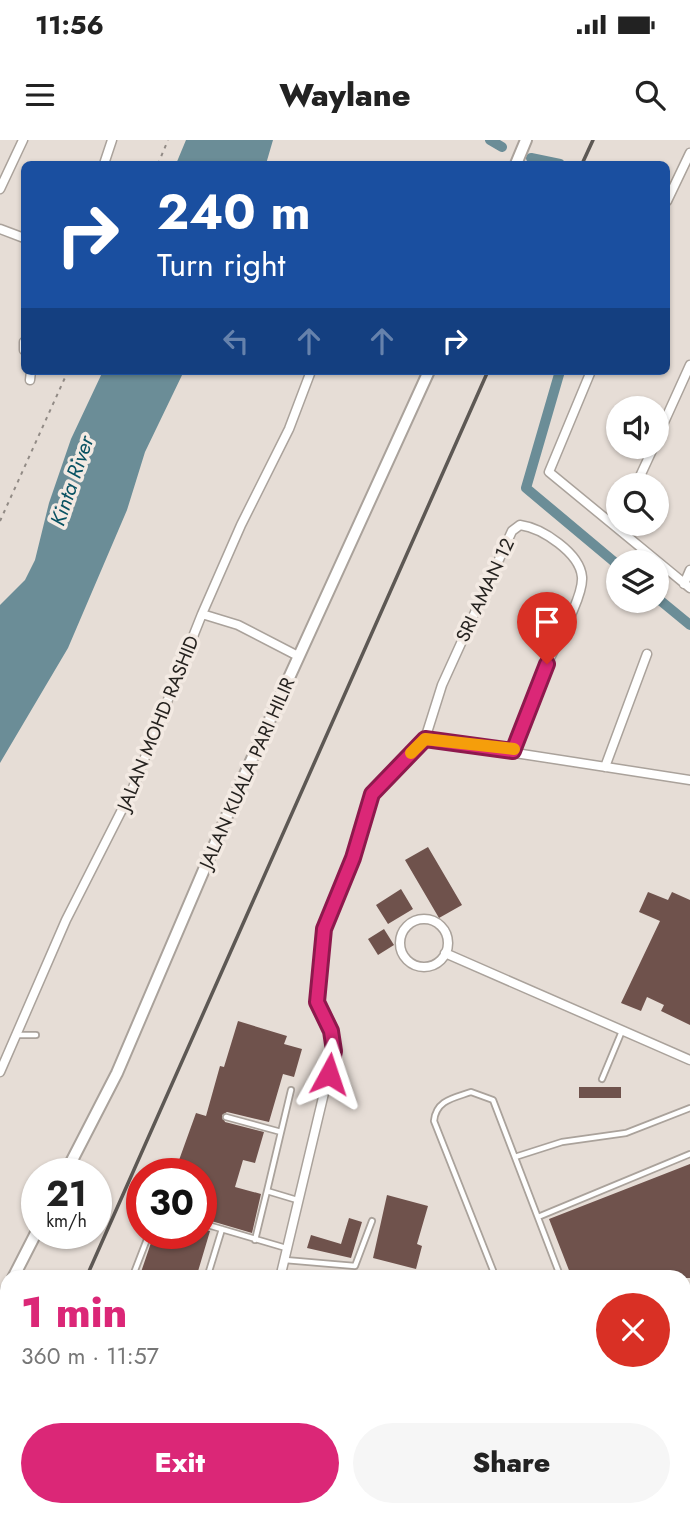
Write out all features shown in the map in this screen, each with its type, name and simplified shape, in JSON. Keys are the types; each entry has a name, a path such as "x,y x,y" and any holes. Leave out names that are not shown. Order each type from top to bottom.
{"street":[{"path":"0,189 23,140"},
{"path":"105,161 112,140"},
{"path":"517,161 526,140"},
{"path":"670,195 690,153"},
{"path":"0,229 21,238"},
{"path":"669,411 690,365"},
{"name":"JALAN MOHD RASHID","path":"0,1072 66,919 132,790 202,614 241,525 289,429 310,375"},
{"name":"JALAN KUALA PARI HILIR","path":"73,1158 117,1073 299,656 427,375"},
{"path":"589,375 549,471 606,516"},
{"name":"SRI AMAN 12","path":"425,739 442,685 512,531 520,525 534,527 570,554 579,566 582,578 581,588 537,684 513,751"},
{"path":"630,536 687,586"},
{"path":"687,586 690,570"},
{"path":"202,614 238,625 299,656"},
{"path":"605,766 647,654"},
{"path":"282,1270 334,1051 331,1031 317,1002 324,929 353,858 372,794 425,739 689,779"},
{"path":"422,919 434,921 444,929 447,941 445,953 437,963 425,967 413,964 404,956 399,944 402,932 410,923 422,919"},
{"path":"445,953 690,1060"},
{"path":"17,1270 28,1249"}],"lane":[{"path":"602,1079 622,1030"},
{"path":"15,1035 36,1035"},
{"path":"255,1240 291,1090"},
{"path":"493,1270 434,1121 435,1111 441,1103 471,1092 494,1100 558,1270"},
{"path":"515,1157 562,1142 626,1133 690,1108"},
{"path":"226,1117 281,1132"},
{"path":"538,1217 690,1154"},
{"path":"267,1191 297,1200"},
{"path":"284,1260 355,1266 372,1221"},
{"path":"217,1228 286,1248"},
{"path":"210,1270 222,1229"},
{"path":"135,1270 143,1249"}],"path":[{"path":"159,161 168,140"},
{"path":"0,521 66,375"}],"water":[{"path":"186,140 273,140 267,161 177,161"},
{"name":"Kinta River","path":"101,375 182,375 145,452 127,510 68,648 0,763 0,605 25,580 35,560 49,503 71,439"}],"building":[{"path":"428,847 462,905 439,918 405,860"},
{"path":"401,889 413,909 388,924 376,905"},
{"path":"648,892 668,900 672,892 690,900 690,1025 661,1011 664,1005 647,997 641,1011 621,1003 660,921 639,912"},
{"path":"384,929 394,945 378,955 368,939"},
{"path":"238,1021 287,1036 284,1044 302,1049 294,1077 283,1074 269,1122 227,1112 222,1115 225,1122 264,1132 255,1163 243,1160 235,1187 261,1194 252,1233 217,1223 217,1158 180,1158 196,1113 206,1116 220,1066 224,1067"},
{"path":"579,1087 621,1087 621,1098 579,1098"},
{"path":"690,1164 690,1270 569,1270 549,1219"},
{"path":"387,1195 428,1206 417,1244 422,1246 416,1269 373,1258"},
{"path":"349,1218 362,1222 351,1258 307,1248 311,1235 341,1244"},
{"path":"149,1249 205,1249 198,1270 142,1270"}],"waterway":[{"path":"490,140 502,147"},
{"path":"531,158 546,161"},
{"path":"559,375 526,488 606,555"},
{"path":"669,608 690,625"}],"railway":[{"path":"583,161 593,140"},
{"path":"90,1270 486,375"}],"slow traffic":[{"path":"411,753 425,739 514,749"}],"route":[{"path":"329,1074 334,1051 331,1031 317,1002 317,974 324,929 353,858 372,794 425,739 513,751 547,664"}]}
